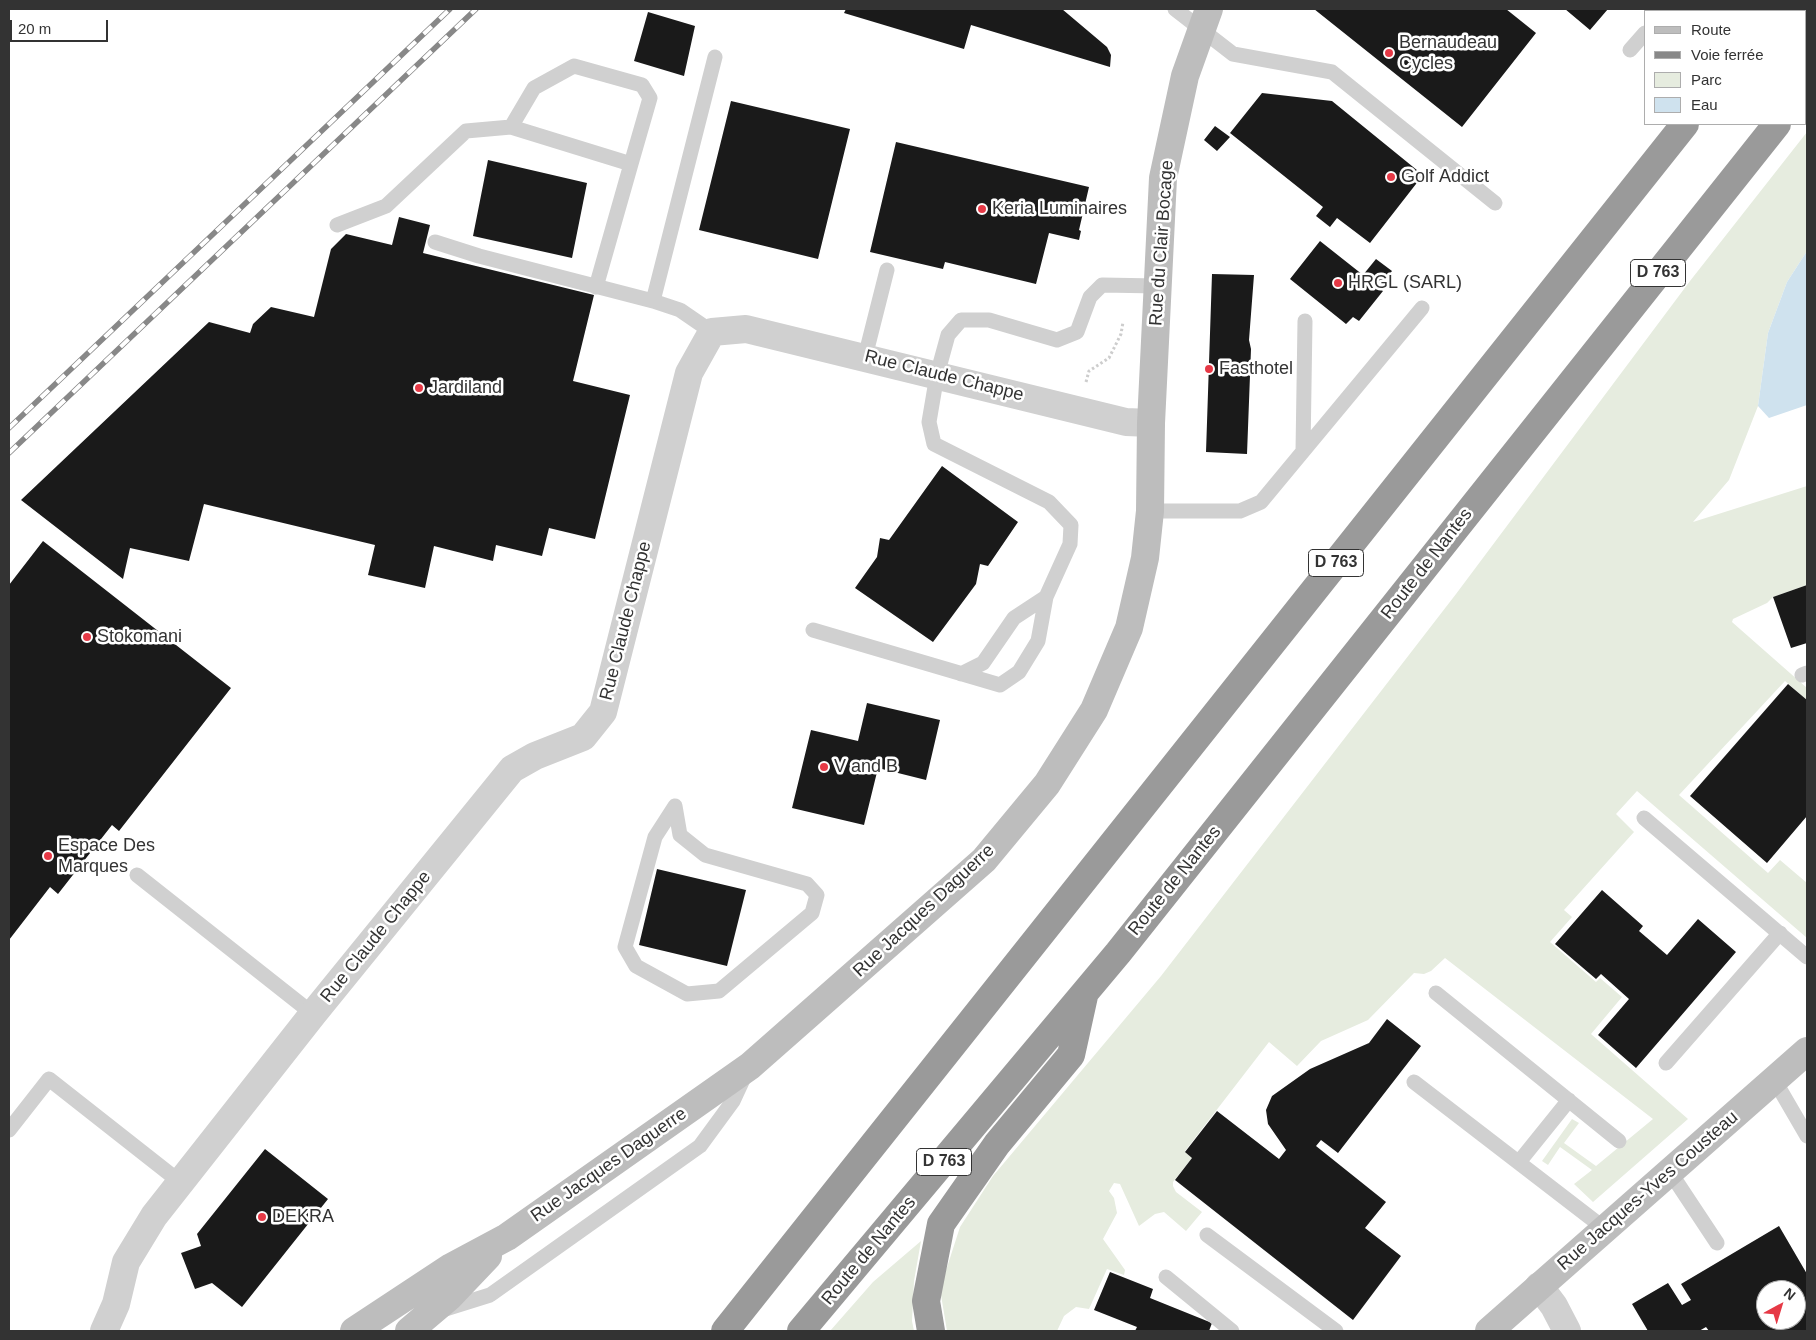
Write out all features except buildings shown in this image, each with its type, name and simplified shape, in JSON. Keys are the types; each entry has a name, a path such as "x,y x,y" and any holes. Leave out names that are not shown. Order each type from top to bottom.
{"highway":[{"name":"D 763","path":"724,1331 1684,125"},
{"name":"Route de Nantes","path":"801,1331 1085,992 1776,125"},
{"path":"931,1331 926,1302 941,1224 997,1144 1071,1055 1085,992"}],"street":[{"name":"Rue du Clair Bocage","path":"1151,423 1163,178 1185,76 1205,19"},
{"name":"Rue Claude Chappe","path":"116,1304 126,1262 154,1216 313,1014 512,769 535,756 583,737 602,712 689,373 712,332 746,329 1126,422 1151,423"},
{"name":"Rue Jacques Daguerre","path":"354,1331 451,1267 507,1237 750,1066 984,860 1047,784 1094,710 1129,628 1145,558 1150,511 1151,423"},
{"name":"Rue Jacques-Yves Cousteau","path":"1489,1331 1807,1051"},
{"name":"Rue Jacques Daguerre","path":"409,1331 432,1322 507,1237"},
{"path":"1539,1286 1554,1306 1568,1331"},
{"path":"104,1331 116,1304"},
{"path":"116,1304 121,1331"}],"lane":[{"path":"1175,9 1205,19 1233,54 1332,72 1495,203"},
{"path":"1630,50 1644,34"},
{"path":"653,301 715,56"},
{"path":"511,127 534,88 574,66 642,85 650,98 596,287"},
{"path":"337,225 386,206 466,131 511,127 631,164"},
{"path":"435,242 479,256 653,301 680,310 712,332"},
{"path":"865,357 887,270"},
{"path":"814,630 1000,684 1019,672 1038,641 1046,597 1070,544 1071,525 1049,502 934,444 929,422 937,375 948,336 961,320 989,320 1058,340 1077,332 1090,297 1102,285 1158,286"},
{"path":"1150,511 1240,510 1261,502 1422,308"},
{"path":"1304,451 1305,321"},
{"path":"961,674 983,663 1014,618 1046,597"},
{"path":"675,806 680,835 706,855 807,884 817,895 812,913 719,991 687,994 636,966 625,947 655,837 675,806"},
{"path":"1644,818 1807,957"},
{"path":"137,875 313,1014"},
{"path":"1666,1064 1780,933"},
{"path":"1436,993 1619,1141"},
{"path":"432,1322 490,1295 700,1146 733,1101 750,1066"},
{"path":"9,1130 49,1079 180,1182"},
{"path":"1775,1081 1807,1136"},
{"path":"1414,1082 1605,1229"},
{"path":"1519,1162 1569,1100"},
{"path":"1670,1172 1717,1243"},
{"path":"1208,1235 1336,1331"},
{"path":"1166,1277 1232,1331"}],"green space":[{"path":"1807,132 1807,251 1787,282 1768,333 1758,406 1729,480 1693,522 1807,486 1807,585 1773,597 1767,603 1733,619 1732,622 1807,688 1807,700 1785,681 1679,795 1768,873 1780,860 1807,883 1807,938 1637,791 1616,814 1634,832 1564,910 1572,917 1550,942 1596,982 1600,978 1622,997 1591,1034 1688,1119 1593,1202 1574,1184 1592,1170 1560,1147 1548,1165 1542,1161 1572,1119 1579,1123 1564,1143 1596,1166 1653,1119 1445,958 1431,971 1424,974 1414,973 1368,1020 1321,1041 1297,1066 1269,1042 1185,1151 1192,1158 1173,1182 1173,1186 1176,1192 1202,1212 1186,1231 1164,1212 1155,1214 1139,1226 1120,1184 1114,1183 1109,1191 1114,1198 1117,1213 1103,1239 1125,1270 1124,1275 1107,1269 1089,1309 1076,1307 1064,1316 1057,1331 947,1331 940,1289 960,1227 993,1176 1161,976 1456,594 1690,281"},
{"path":"921,1241 914,1281 912,1321 914,1331 830,1331 873,1282"}],"water":[{"path":"1807,251 1807,405 1769,418 1758,406 1768,333 1787,282"}],"railway":[{"path":"9,428 450,9"},
{"path":"9,453 476,9"}],"place":[{"name":"Bernaudeau Cycles","path":"1389,53"},
{"name":"Golf Addict","path":"1391,177"},
{"name":"Keria Luminaires","path":"982,209"},
{"name":"HRGL (SARL)","path":"1338,283"},
{"name":"Fasthotel","path":"1209,369"},
{"name":"Jardiland","path":"419,388"},
{"name":"Stokomani","path":"87,637"},
{"name":"V and B","path":"824,767"},
{"name":"Espace Des Marques","path":"48,856"},
{"name":"DEKRA","path":"262,1217"}]}
